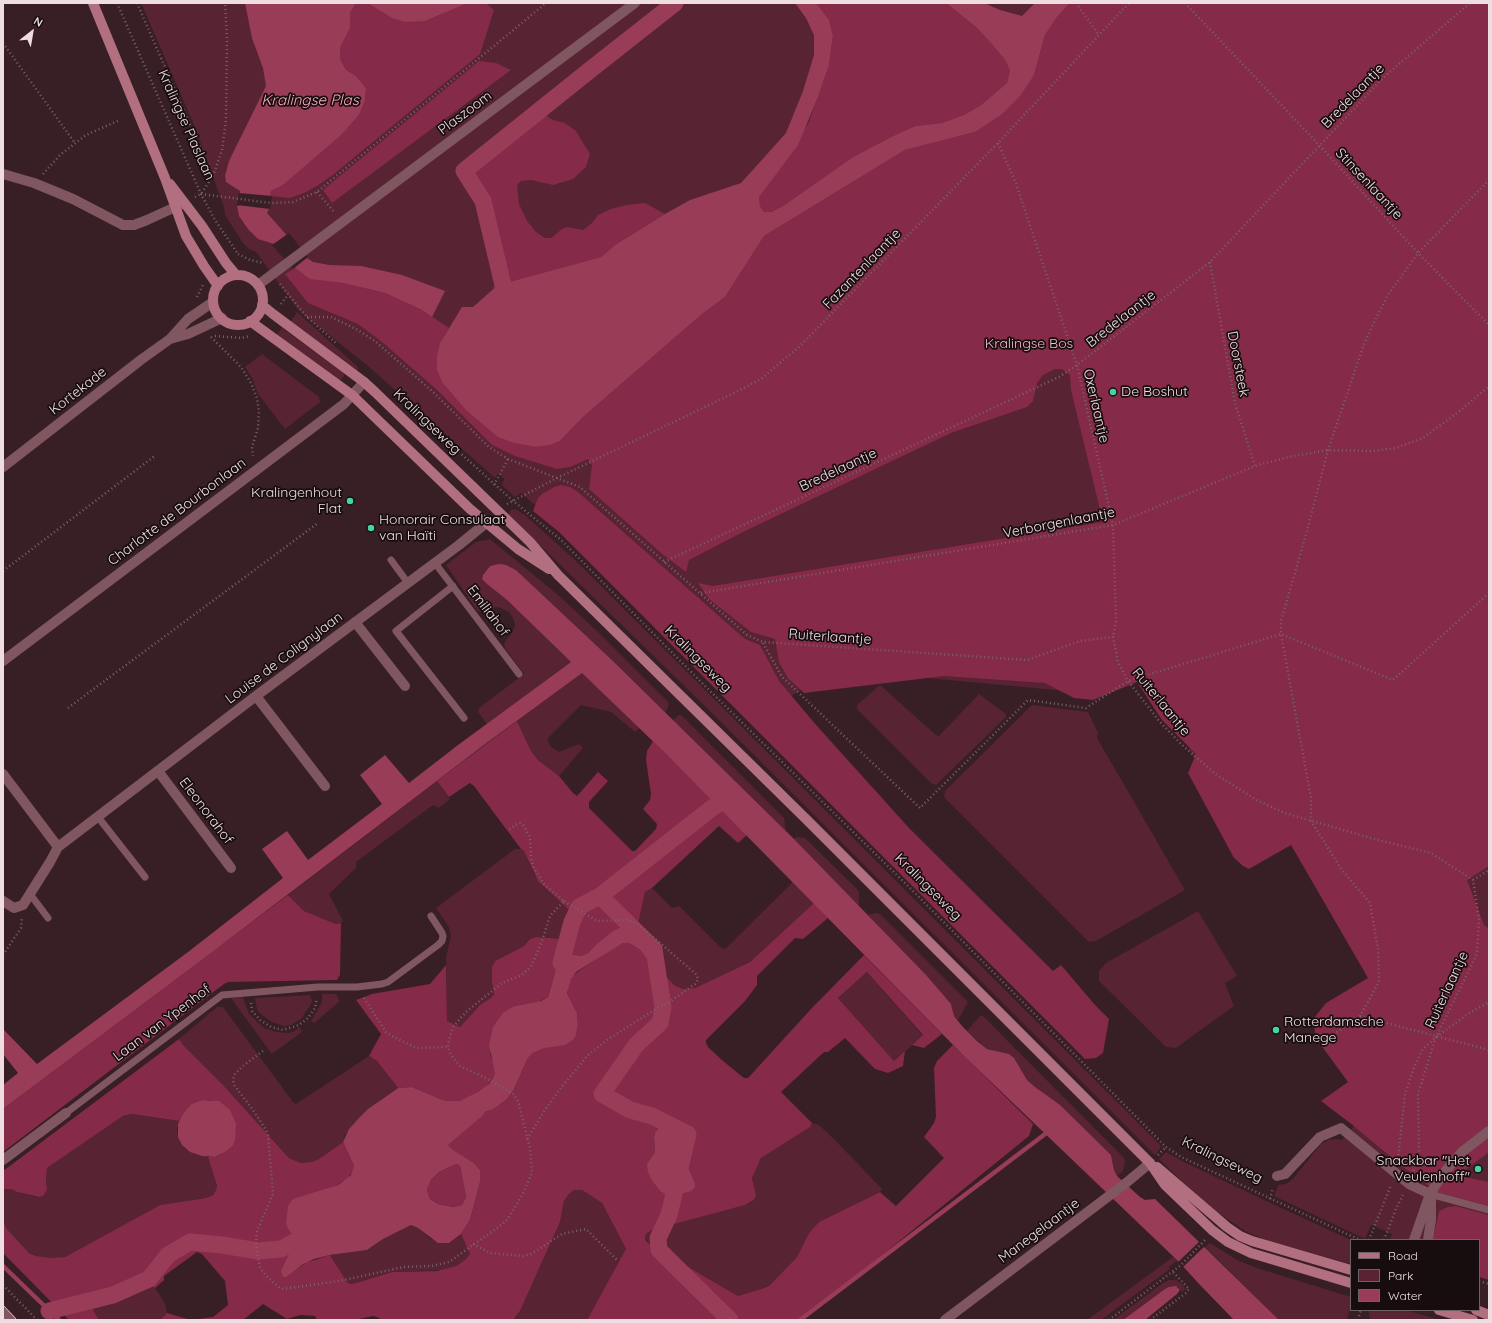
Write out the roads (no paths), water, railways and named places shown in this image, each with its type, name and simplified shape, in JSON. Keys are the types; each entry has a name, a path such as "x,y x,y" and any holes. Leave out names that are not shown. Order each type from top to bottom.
{"main road":[{"path":"93,3 165,178 179,205 186,236 218,286"},
{"path":"179,205 202,226 226,263 236,275"},
{"path":"236,275 248,277 258,286 263,298 262,305 260,312 250,321 235,324 228,322 217,313 213,302 215,291 222,280 236,275"},
{"name":"Kralingseweg","path":"262,305 364,382 497,510 530,542 558,575 800,813 1150,1163 1240,1236 1350,1270"},
{"name":"Kralingseweg","path":"250,321 260,330 352,396 486,523 518,549 558,575"},
{"path":"486,523 497,510"},
{"name":"Kralingseweg","path":"1150,1163 1165,1185 1224,1240 1250,1253 1350,1283"},
{"path":"1443,1311 1473,1320"},
{"path":"1479,1311 1489,1315"}],"street":[{"name":"Plaszoom","path":"258,286 635,3"},
{"path":"3,174 34,183 73,199 123,225 134,225 179,205"},
{"name":"Kortekade","path":"3,467 130,368 170,339 188,319 198,314 213,302"},
{"name":"Kortekade","path":"170,339 188,334 222,318"},
{"name":"Charlotte de Bourbonlaan","path":"3,661 344,404 364,382"},
{"name":"Louise de Colignylaan","path":"3,901 14,908 23,905 58,847 256,696 460,546 486,523"},
{"path":"355,622 405,686"},
{"path":"256,696 325,786"},
{"name":"Eleonorahof","path":"158,771 231,868"},
{"path":"3,774 58,847"},
{"name":"Laan van Ypenhof","path":"3,1160 66,1113"},
{"path":"1277,1176 1285,1174 1320,1137 1341,1128 1409,1184 1430,1194"},
{"path":"1414,1239 1430,1194 1442,1175 1462,1152 1489,1131"},
{"name":"Manegelaantje","path":"945,1320 1108,1197 1150,1163"},
{"path":"1428,1239 1431,1220 1430,1194"},
{"path":"3,1312 11,1320"}],"lane":[{"path":"391,560 408,583"},
{"name":"Emiliahof","path":"435,563 519,674"},
{"path":"452,586 396,631 464,718"},
{"path":"98,816 145,878"},
{"path":"30,894 48,918"},
{"name":"Laan van Ypenhof","path":"66,1113 222,995 318,987 357,987 388,982 442,941 443,936 431,916"},
{"path":"1430,1194 1489,1210"}],"water":[{"name":"Kralingse Plas","path":"245,3 356,3 350,13 350,28 340,48 340,59 346,70 356,76 366,88 365,101 359,115 341,135 283,185 271,191 269,209 267,213 307,258 313,262 329,265 361,266 384,271 402,275 445,291 432,317 422,310 385,293 343,283 310,279 295,268 274,244 258,239 248,229 239,216 237,206 239,206 240,191 226,182 225,176 229,161 266,86 263,68 252,38"},
{"path":"367,3 468,3 425,21 405,22 392,18"},
{"path":"795,3 816,3 829,20 833,36 829,65 818,97 798,145 759,197 760,206 764,212 771,212 783,206 853,157 891,137 915,126 942,123 964,115 981,105 1007,83 1010,70 1005,60 976,27 946,3 984,3 1000,10 1022,16 1035,3 1070,3 1057,17 1045,35 1034,75 1020,96 1002,114 975,132 905,150 764,236 725,297 702,314 583,417 560,441 550,445 536,447 514,443 498,437 466,410 442,382 437,369 437,356 440,343 462,307 473,307 498,285 601,257 615,245 690,200 741,183 786,133 803,91 814,55 814,35 806,18"},
{"path":"499,564 506,565 516,570 614,662 794,839 926,975 951,1004 954,1016 977,1041 987,1049 1009,1054 1014,1058 1027,1080 1060,1105 1111,1155 1114,1170 1117,1176 1140,1197 1145,1200 1155,1199 1279,1320 1234,1320 1179,1262 966,1058 663,751 582,673 484,745 3,1109 3,1085 18,1073 3,1054 3,1029 37,1064 188,952 283,878 262,849 287,831 308,860 382,804 360,775 385,755 409,783 571,662 507,600 482,579 483,575 490,566"},
{"path":"629,926 637,928 662,963 666,972 665,975 660,975 640,950 627,943 623,943 576,972 571,979 567,993 577,1013 578,1025 576,1035 573,1040 565,1045 545,1048 533,1053 528,1058 513,1091 507,1099 494,1109 452,1124 449,1130 448,1145 453,1150 474,1163 480,1170 480,1182 470,1220 461,1234 449,1243 438,1243 418,1228 411,1225 383,1239 367,1250 330,1255 314,1259 302,1265 286,1277 283,1277 281,1271 295,1241 286,1223 288,1206 293,1199 338,1185 351,1175 354,1166 343,1142 349,1129 358,1119 368,1109 398,1088 412,1087 443,1100 460,1101 478,1092 489,1084 495,1073 489,1045 493,1027 503,1013 509,1009 515,1006 541,1001 548,997 561,942 564,939 567,941 572,954 580,956 588,953 598,943 621,927","holes":["456,1164 460,1166 466,1197 462,1205 453,1207 438,1204 430,1199 427,1190 431,1180 439,1172"]},
{"path":"202,1100 219,1101 230,1110 236,1124 235,1140 233,1145 227,1151 215,1157 202,1156 190,1152 182,1145 178,1137 178,1124 182,1115 191,1104"},
{"path":"677,1119 684,1124 688,1167 695,1183 695,1187 691,1191 677,1195 667,1195 661,1192 651,1179 647,1165 655,1152 655,1132 662,1125"},
{"path":"1176,1286 1180,1290 1177,1294 1145,1320 1123,1320 1165,1289"}],"waterway":[{"path":"510,305 503,285 483,201 464,171 675,3"},
{"path":"730,1320 659,1250 658,1238 669,1215 688,1134 652,1116 630,1110 602,1094 636,1045 660,1023 663,1007 654,949 600,896 712,808 731,795"},
{"path":"561,963 572,922 579,907 600,896"},
{"path":"431,1148 476,1110 482,1102"},
{"path":"800,1320 1049,1131"},
{"path":"49,1311 113,1295 149,1279 168,1255 190,1242 222,1245 258,1251 281,1249 315,1231"},
{"path":"3,1266 59,1320"}],"tram line":[{"path":"3,1305 17,1320"}],"place":[{"name":"De Boshut","path":"1113,392"},
{"name":"Kralingenhout Flat","path":"350,501"},
{"name":"Honorair Consulaat van Haïti","path":"371,528"},
{"name":"Rotterdamsche Manege","path":"1276,1030"},
{"name":"Snackbar \"Het Veulenhoff\"","path":"1478,1169"}],"park label":[{"name":"Kralingse Bos","path":"1029,344"}]}
